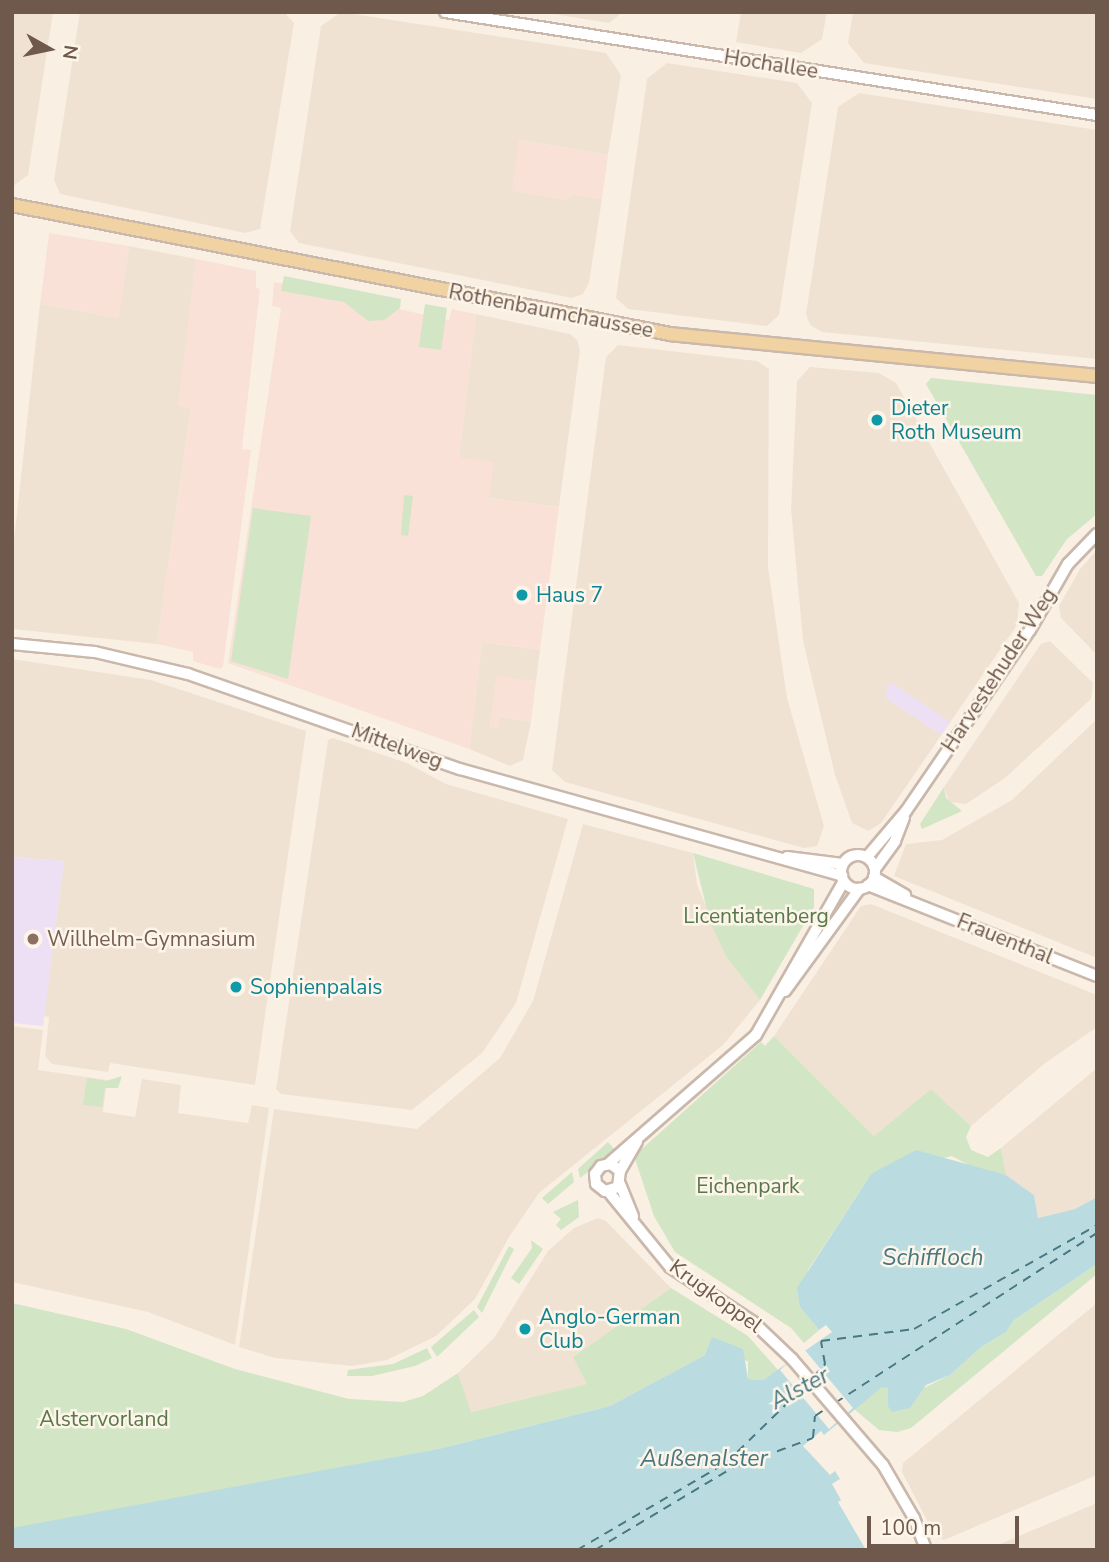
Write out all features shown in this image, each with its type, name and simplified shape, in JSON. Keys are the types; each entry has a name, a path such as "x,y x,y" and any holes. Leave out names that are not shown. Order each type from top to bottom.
{"main road":[{"name":"Rothenbaumchaussee","path":"12,205 670,334 1097,376"}],"street":[{"name":"Hochallee","path":"445,12 1097,115"},
{"name":"Harvestehuder Weg","path":"866,857 906,811 1030,630 1068,564 1097,534"},
{"name":"Mittelweg","path":"12,644 95,652 172,669 460,769 780,857 843,878"},
{"name":"Harvestehuder Weg","path":"608,1164 746,1045 869,880 892,845 906,811"},
{"path":"843,878 869,880 866,857 854,855 844,864"},
{"name":"Mittelweg","path":"780,857 844,864"},
{"name":"Harvestehuder Weg","path":"782,994 843,878 844,864"},
{"name":"Frauenthal","path":"869,880 1097,976"},
{"name":"Harvestehuder Weg","path":"620,1171 642,1135"},
{"path":"608,1164 620,1171 620,1184 608,1191 598,1187 594,1177 598,1168 608,1164"},
{"name":"Krugkoppel","path":"620,1184 635,1221"},
{"name":"Krugkoppel","path":"608,1191 677,1273 753,1322 792,1359 883,1465 914,1518 926,1550"}],"shaded area":[{"path":"12,12 53,12 28,175 12,187"},
{"path":"80,12 284,12 294,23 260,229 245,233 60,194 54,180"},
{"path":"341,12 606,53 621,75 608,155 520,140 575,195 602,199 589,283 583,294 572,298 299,243 290,231 321,26"},
{"path":"541,12 623,12 609,23"},
{"path":"741,12 827,12 822,39 801,53 736,42"},
{"path":"853,12 1097,12 1097,99 864,63 848,43"},
{"path":"667,63 797,83 812,103 779,315 767,326 628,309 616,298 647,79"},
{"path":"859,93 1097,130 1097,359 822,332 810,325 806,314 838,107"},
{"path":"519,140 608,155 602,199 575,195 564,200 512,191"},
{"path":"49,233 129,246 118,318 40,304"},
{"path":"129,246 196,259 179,406 191,408 157,644 12,629 12,558 40,304 118,318"},
{"path":"196,259 256,271 256,288 260,289 242,449 251,450 223,667 219,669 193,661 193,652 157,644 191,409 178,406"},
{"path":"274,282 449,320 452,309 476,314 459,457 494,462 489,498 559,507 540,650 482,642 469,749 228,663 281,308 272,306"},
{"path":"476,314 570,334 577,340 580,350 559,507 489,498 459,457"},
{"path":"618,345 757,361 769,369 768,567 787,698 824,826 817,846 804,848 565,782 552,770 606,357"},
{"path":"810,367 879,373 896,383 1019,603 1017,625 881,823 868,831 852,823 835,775 803,641 791,509 797,381"},
{"path":"1097,550 1097,655 1061,618 1059,606 1080,569"},
{"path":"1050,641 1093,683 1091,699 1005,778 966,804 949,802 944,787 1041,644"},
{"path":"482,642 540,650 536,681 497,677 490,727 500,717 531,722 523,760 510,766 469,749"},
{"path":"12,659 151,680 306,731 255,1085 110,1063 108,1072 52,1064 45,1056 49,1017 44,1016 64,861 12,857"},
{"path":"497,676 536,681 531,722 500,717 498,728 490,727"},
{"path":"892,683 950,722 941,735 886,698 887,685"},
{"path":"1097,719 1097,958 894,876 906,844 942,840 1012,800"},
{"path":"333,738 407,763 446,784 568,819 516,1003 482,1053 412,1110 281,1094 276,1089 328,740"},
{"path":"583,824 693,853 697,884 727,958 760,1000 723,1045 539,1193 509,1237 475,1299 436,1336 387,1360 352,1366 275,1358 239,1347 274,1109 417,1129 500,1058 533,1001"},
{"name":"Willhelm-Gymnasium","path":"12,857 64,861 43,1026 12,1023"},
{"path":"871,904 1097,995 1097,1027 1044,1064 971,1126 931,1089 874,1136 774,1036 861,906"},
{"path":"12,1026 43,1030 38,1070 107,1080 103,1112 135,1117 142,1079 181,1085 178,1113 248,1123 252,1105 269,1108 235,1345 148,1312 12,1282"},
{"path":"1097,1068 1097,1197 1075,1209 1038,1218 1034,1195 1006,1175 1001,1148"},
{"path":"598,1218 606,1221 671,1288 573,1357 588,1384 470,1412 458,1373 494,1338 548,1251 574,1228"},
{"path":"1097,1303 1097,1475 944,1540 935,1536 902,1472 903,1463"},
{"path":"1097,1503 1097,1550 986,1550"}],"green space":[{"path":"284,276 401,299 400,308 384,320 368,321 344,302 281,291"},
{"path":"425,304 447,308 441,350 419,347"},
{"path":"931,378 1097,395 1097,514 1067,539 1042,576 1036,576 926,384"},
{"path":"404,495 413,496 408,536 401,535"},
{"path":"253,508 311,516 288,679 231,661"},
{"path":"944,787 946,798 962,811 922,829 920,824"},
{"name":"Licentiatenberg","path":"693,853 814,889 814,907 760,1000 727,958 710,922"},
{"name":"Eichenpark","path":"774,1036 874,1136 931,1089 971,1126 966,1137 971,1150 988,1157 1001,1148 1006,1175 974,1168 952,1156 871,1174 808,1270 800,1307 819,1330 804,1343 791,1328 675,1252 654,1216 634,1156 761,1042 765,1046"},
{"path":"122,1076 118,1088 105,1088 102,1107 83,1105 87,1078 106,1081"},
{"path":"608,1142 616,1151 580,1178 578,1169"},
{"path":"572,1172 574,1182 548,1204 542,1198"},
{"path":"578,1200 579,1217 561,1230 556,1225 561,1219 553,1212"},
{"path":"531,1240 543,1249 519,1284 511,1278 532,1248"},
{"path":"509,1246 514,1249 482,1313 477,1307"},
{"path":"1097,1264 1097,1274 911,1428 897,1432 879,1430 853,1408 882,1387 888,1387 888,1406 950,1375 981,1347 1006,1332 1014,1320"},
{"name":"Alstervorland","path":"671,1288 748,1336 778,1370 763,1380 748,1379 748,1361 705,1355 610,1406 438,1449 150,1504 12,1543 12,1303 126,1329 235,1369 349,1399 403,1402 423,1396 458,1373 471,1412 587,1384 573,1357"},
{"path":"474,1310 479,1317 437,1357 431,1347"},
{"path":"427,1348 432,1358 415,1366 372,1376 347,1376 348,1370 393,1364"}],"water":[{"name":"Außenalster","path":"916,1150 1006,1175 1034,1195 1038,1218 1075,1209 1097,1197 1097,1264 1014,1320 1006,1332 981,1347 950,1375 926,1385 910,1408 892,1412 888,1406 888,1388 882,1387 824,1435 821,1431 803,1446 830,1475 835,1471 840,1479 832,1484 841,1500 838,1502 866,1550 12,1550 12,1528 438,1449 610,1406 705,1355 712,1337 743,1349 748,1379 763,1380 832,1332 826,1325 819,1330 800,1307 797,1288 871,1174"}],"pier":[{"path":"804,1349 853,1408 829,1429 780,1370"}],"ferry route":[{"path":"813,1377 825,1364 821,1341 914,1329 1097,1225"},
{"path":"835,1403 1097,1233"},
{"path":"577,1550 726,1463 807,1384"},
{"path":"595,1550 732,1468 813,1438 815,1416 827,1408"}],"place":[{"name":"Dieter Roth Museum","path":"877,420"},
{"name":"Haus 7","path":"522,595"},
{"name":"Willhelm-Gymnasium","path":"33,939"},
{"name":"Sophienpalais","path":"236,987"},
{"name":"Anglo-German Club","path":"525,1329"}],"water label":[{"name":"Schiffloch","path":"933,1258"},
{"name":"Alster","path":"800,1389"}]}
